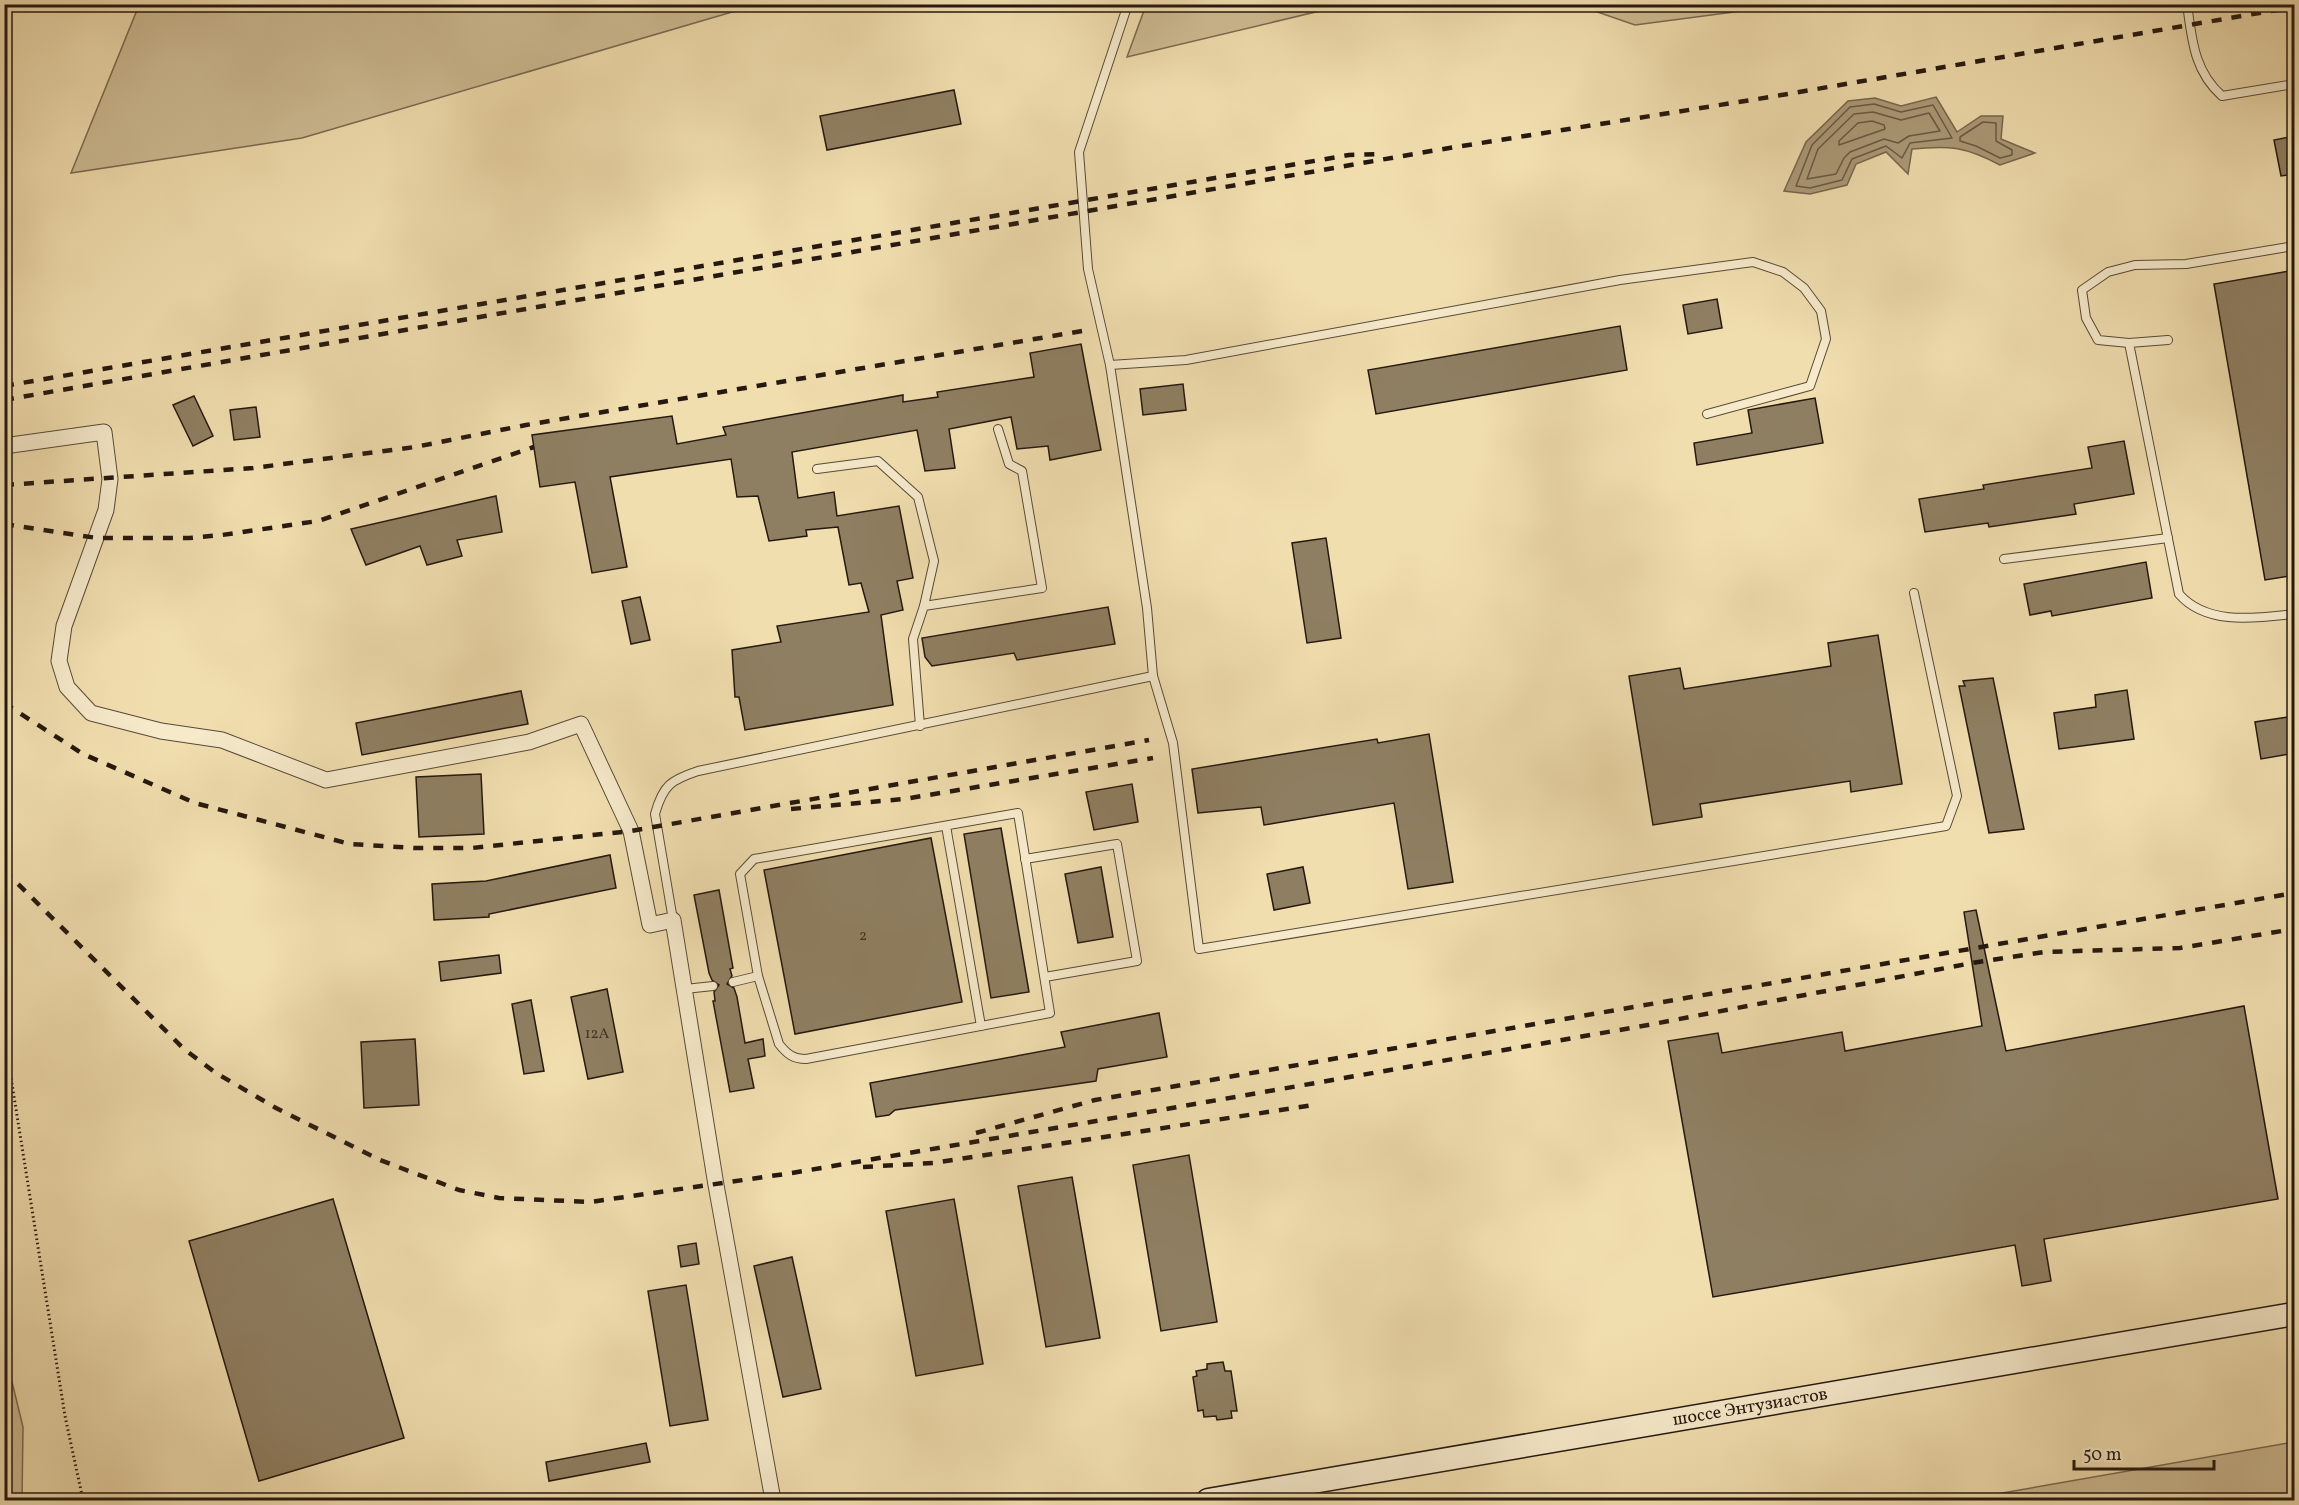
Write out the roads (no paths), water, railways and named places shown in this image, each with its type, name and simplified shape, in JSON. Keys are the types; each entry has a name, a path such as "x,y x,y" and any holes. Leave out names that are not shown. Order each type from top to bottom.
{"main road":[{"name":"шоссе Энтузиастов","path":"1208,1500 2295,1314"}],"street":[{"path":"4,446 104,432 110,479 106,510 64,626 59,661 67,687 91,713 161,731 222,740 326,780 529,742 581,724 631,831 650,925 673,920 716,1185 773,1500"}],"lane":[{"path":"1128,4 1079,152 1088,269 1110,364 1147,608 1153,676 1173,742 1199,949 1946,826 1957,796 1914,593"},
{"path":"2187,4 2191,39 2206,81 2222,96 2295,84"},
{"path":"2168,340 2129,343 2098,340 2086,318 2082,290 2109,272 2135,266 2186,264 2295,246"},
{"path":"1110,364 1197,358 1620,280 1753,262 1783,272 1804,288 1821,311 1826,339 1810,386 1707,414"},
{"path":"2129,343 2179,594 2190,607 2221,617 2255,618 2295,614"},
{"path":"924,606 1042,588 1022,471 1009,464 998,429"},
{"path":"817,469 878,461 918,497 934,561 914,639 920,726"},
{"path":"2004,559 2168,538"},
{"path":"673,920 654,814 659,798 676,778 698,771 1153,676"},
{"path":"1018,813 1025,859 1050,1013 796,1059 786,1054 779,1044 758,976 740,874 744,866 754,859 1018,813"},
{"path":"946,826 981,1026"},
{"path":"1025,859 1117,844 1137,961 1045,977"},
{"path":"733,982 758,976"},
{"path":"685,989 712,986"}],"water":[{"path":"1936,97 1957,132 1981,116 2003,116 2001,139 2035,153 2000,165 1977,154 1957,149 1937,147 1912,149 1908,174 1886,152 1856,164 1847,185 1810,194 1784,191 1806,142 1848,101 1875,98 1901,106"}],"railway":[{"path":"4,400 1437,150 1770,97 2294,7"},
{"path":"4,386 1349,155 1380,154"},
{"path":"4,485 253,468 415,447 526,425 1082,331"},
{"path":"4,524 97,538 189,538 222,535 318,521 534,447"},
{"path":"4,703 83,754 195,803 350,844 415,848 472,848 631,831 1149,740"},
{"path":"791,809 904,799 1153,758"},
{"path":"4,870 184,1049 216,1073 276,1108 380,1160 459,1190 499,1198 590,1202 792,1173 1172,1108 1648,1025 1972,963 2044,952 2180,948 2294,929"},
{"path":"976,1133 1095,1100 2294,893"},
{"path":"863,1167 933,1163 1314,1105"}]}
